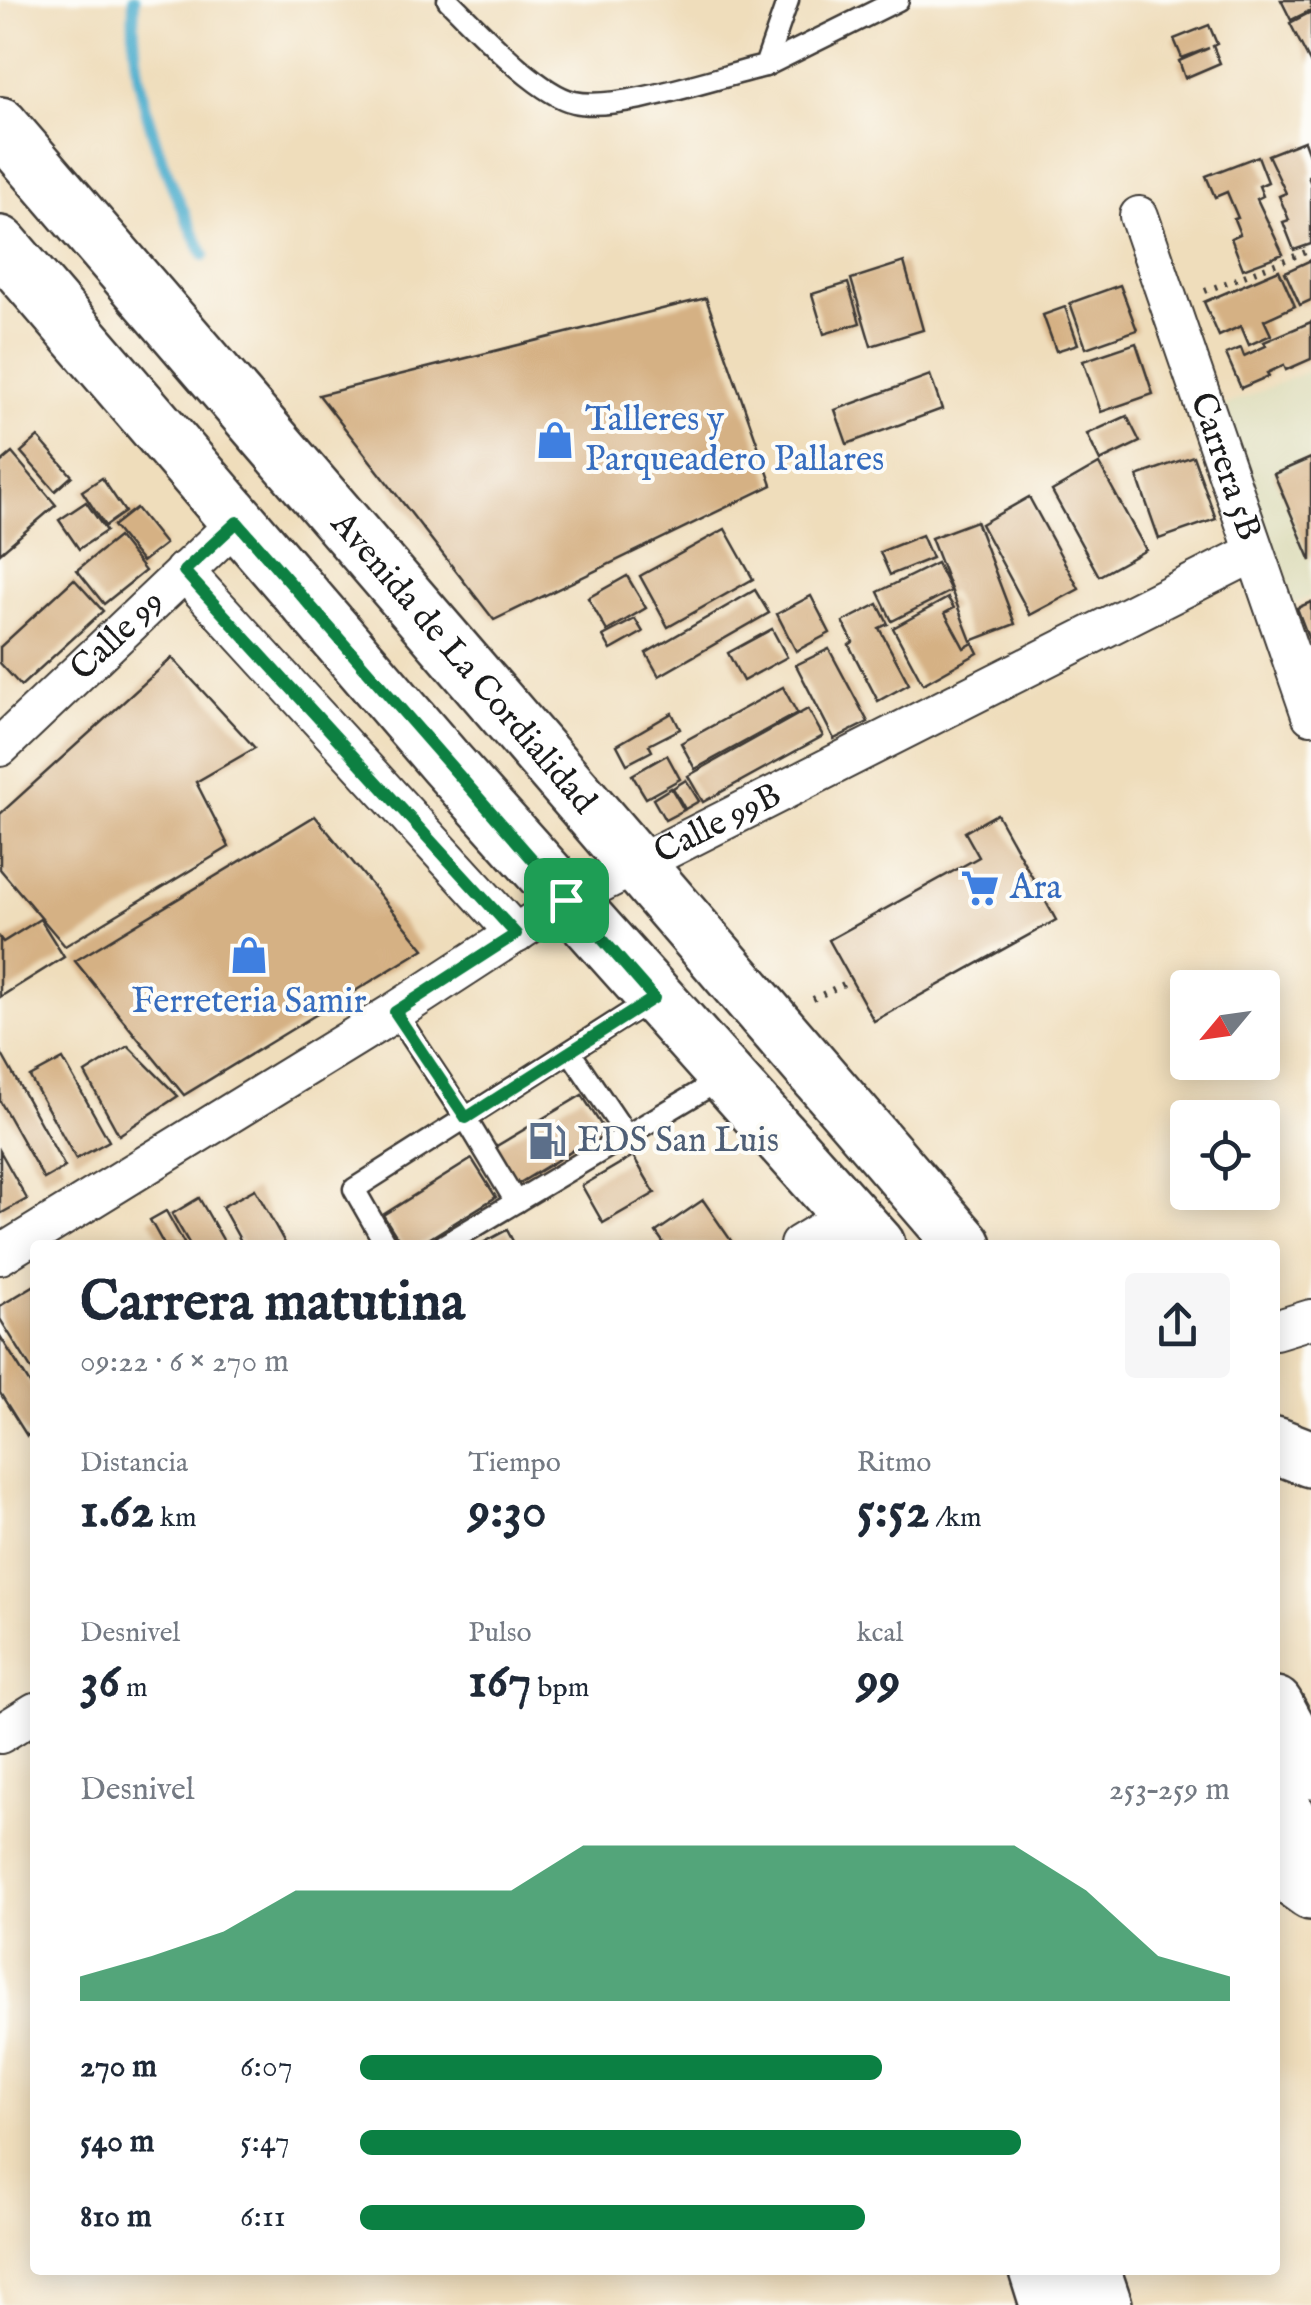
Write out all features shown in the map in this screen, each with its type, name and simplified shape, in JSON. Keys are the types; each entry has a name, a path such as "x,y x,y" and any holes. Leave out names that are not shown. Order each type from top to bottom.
{"main road":[{"name":"Avenida de La Cordialidad","path":"0,125 960,1240"},
{"path":"0,244 566,900 863,1229"},
{"path":"1280,1447 1311,1459"},
{"path":"1280,1714 1311,1771"},
{"path":"1280,1801 1311,1866"},
{"path":"1280,1870 1311,1892"},
{"path":"1038,2275 1048,2305"},
{"path":"1094,2275 1104,2305"}],"street":[{"name":"Carrera 5B","path":"1139,216 1252,553 1310,709"},
{"name":"Calle 99","path":"0,747 237,522"},
{"name":"Calle 99B","path":"0,1255 395,1012 566,900 1252,553"},
{"path":"184,571 516,934"},
{"path":"819,1240 863,1229"},
{"path":"1280,1328 1311,1319"},
{"path":"0,1734 30,1715"}],"lane":[{"path":"448,0 531,78 572,102 614,104 765,66 898,0"},
{"path":"765,66 788,0"},
{"path":"383,1240 354,1189 654,998"},
{"path":"395,1012 516,1202"},
{"path":"570,1052 628,1136"},
{"path":"452,1240 725,1077"}],"path":[{"path":"1203,292 1311,250"}],"shaded area":[{"path":"1311,370 1311,597 1292,605 1222,407"}],"building":[{"path":"1281,0 1311,0 1311,10 1291,20"},
{"path":"1311,12 1311,64 1290,23"},
{"path":"1209,25 1220,63 1185,78 1179,61 1209,48 1182,58 1174,39"},
{"path":"1304,141 1311,160 1311,244 1294,250 1283,222 1289,220 1279,196 1286,193 1268,155"},
{"path":"1258,156 1268,182 1259,186 1263,196 1257,199 1283,254 1243,269 1231,238 1240,234 1234,219 1238,218 1227,192 1215,197 1206,176"},
{"path":"1311,260 1311,300 1300,305 1285,272"},
{"path":"904,262 923,330 871,346 851,279"},
{"path":"1279,270 1295,306 1264,320 1271,335 1249,345 1241,326 1219,336 1204,302"},
{"path":"848,283 860,323 824,334 812,294"},
{"path":"1120,285 1137,330 1086,348 1070,303"},
{"name":"Talleres y Parqueadero Pallares","path":"706,298 772,485 494,620 319,395"},
{"path":"1065,307 1078,344 1056,351 1043,315"},
{"path":"1311,322 1311,359 1286,370 1284,365 1241,388 1226,354 1241,348 1244,356 1266,346 1264,342"},
{"path":"1136,343 1153,394 1101,412 1083,361"},
{"path":"930,375 942,409 847,444 835,410"},
{"path":"1127,416 1140,442 1100,461 1087,434"},
{"path":"38,437 72,476 55,491 21,452"},
{"path":"12,453 56,505 0,553 0,463"},
{"path":"1193,456 1216,519 1159,539 1137,476"},
{"path":"1311,458 1311,561 1274,474"},
{"path":"1099,464 1146,550 1099,576 1052,491"},
{"path":"102,478 125,512 105,526 82,491"},
{"path":"1029,497 1079,589 1030,615 981,524"},
{"path":"86,502 106,531 79,549 59,520"},
{"path":"136,508 165,544 142,562 113,526"},
{"path":"976,521 1015,624 971,641 931,538"},
{"path":"725,529 753,579 668,627 640,576"},
{"path":"922,535 932,558 890,575 880,552"},
{"path":"118,537 145,571 104,604 77,570"},
{"path":"937,563 951,591 892,621 878,592"},
{"path":"627,576 646,608 607,631 588,598"},
{"path":"74,579 103,611 21,686 0,663 0,647"},
{"path":"755,590 769,613 659,676 646,653"},
{"path":"811,596 830,633 796,651 777,614"},
{"path":"948,598 954,608 945,613 964,648 973,643 978,653 923,684 893,628"},
{"path":"1311,602 1311,645 1297,608"},
{"path":"878,604 888,624 879,628 909,684 878,701 849,645 853,642 843,622"},
{"path":"635,619 643,632 611,650 603,636"},
{"path":"772,629 787,657 743,681 728,653"},
{"path":"829,649 868,722 834,739 796,665"},
{"path":"172,658 255,748 196,782 229,847 65,946 0,869 0,814"},
{"path":"783,687 797,713 695,769 681,743"},
{"path":"808,709 823,736 703,802 688,776"},
{"path":"672,713 680,729 649,745 652,751 627,764 617,745"},
{"path":"667,755 680,779 646,798 632,775"},
{"path":"686,780 699,801 685,809 673,788"},
{"path":"671,788 684,810 665,820 653,799"},
{"name":"Ara","path":"997,814 1056,920 874,1021 829,940 979,857 965,832"},
{"name":"Ferreteria Samir","path":"315,816 424,949 184,1095 75,961"},
{"path":"40,919 64,957 0,997 0,938 3,942"},
{"path":"128,1046 178,1096 119,1135 85,1073"},
{"path":"0,1051 65,1167 44,1179 0,1101"},
{"path":"63,1059 109,1141 76,1159 30,1077"},
{"name":"EDS San Luis","path":"582,1095 605,1131 513,1187 490,1150"},
{"path":"0,1151 27,1199 0,1214"},
{"path":"633,1156 655,1193 603,1223 582,1186"},
{"name":"EDS San Luis","path":"472,1159 496,1197 427,1240 399,1240 383,1215"},
{"path":"255,1189 283,1240 240,1240 222,1207"},
{"path":"199,1198 223,1240 187,1240 172,1214"},
{"path":"703,1200 731,1240 662,1240 656,1232"},
{"path":"166,1211 182,1240 161,1240 150,1220"},
{"path":"507,1230 512,1240 488,1240"},
{"path":"30,1288 30,1367 0,1319 0,1306"},
{"path":"0,1336 30,1384 30,1434 27,1436 0,1393"}],"waterway":[{"path":"134,0 137,68 152,132 204,255"}],"place":[{"name":"Talleres y Parqueadero Pallares","path":"555,440"},
{"name":"Ara","path":"980,888"},
{"name":"Ferreteria Samir","path":"249,955"},
{"name":"EDS San Luis","path":"547,1141"}],"route":[{"path":"237,522 566,900 654,998 466,1118 395,1012 516,934 184,571 237,522"}]}
